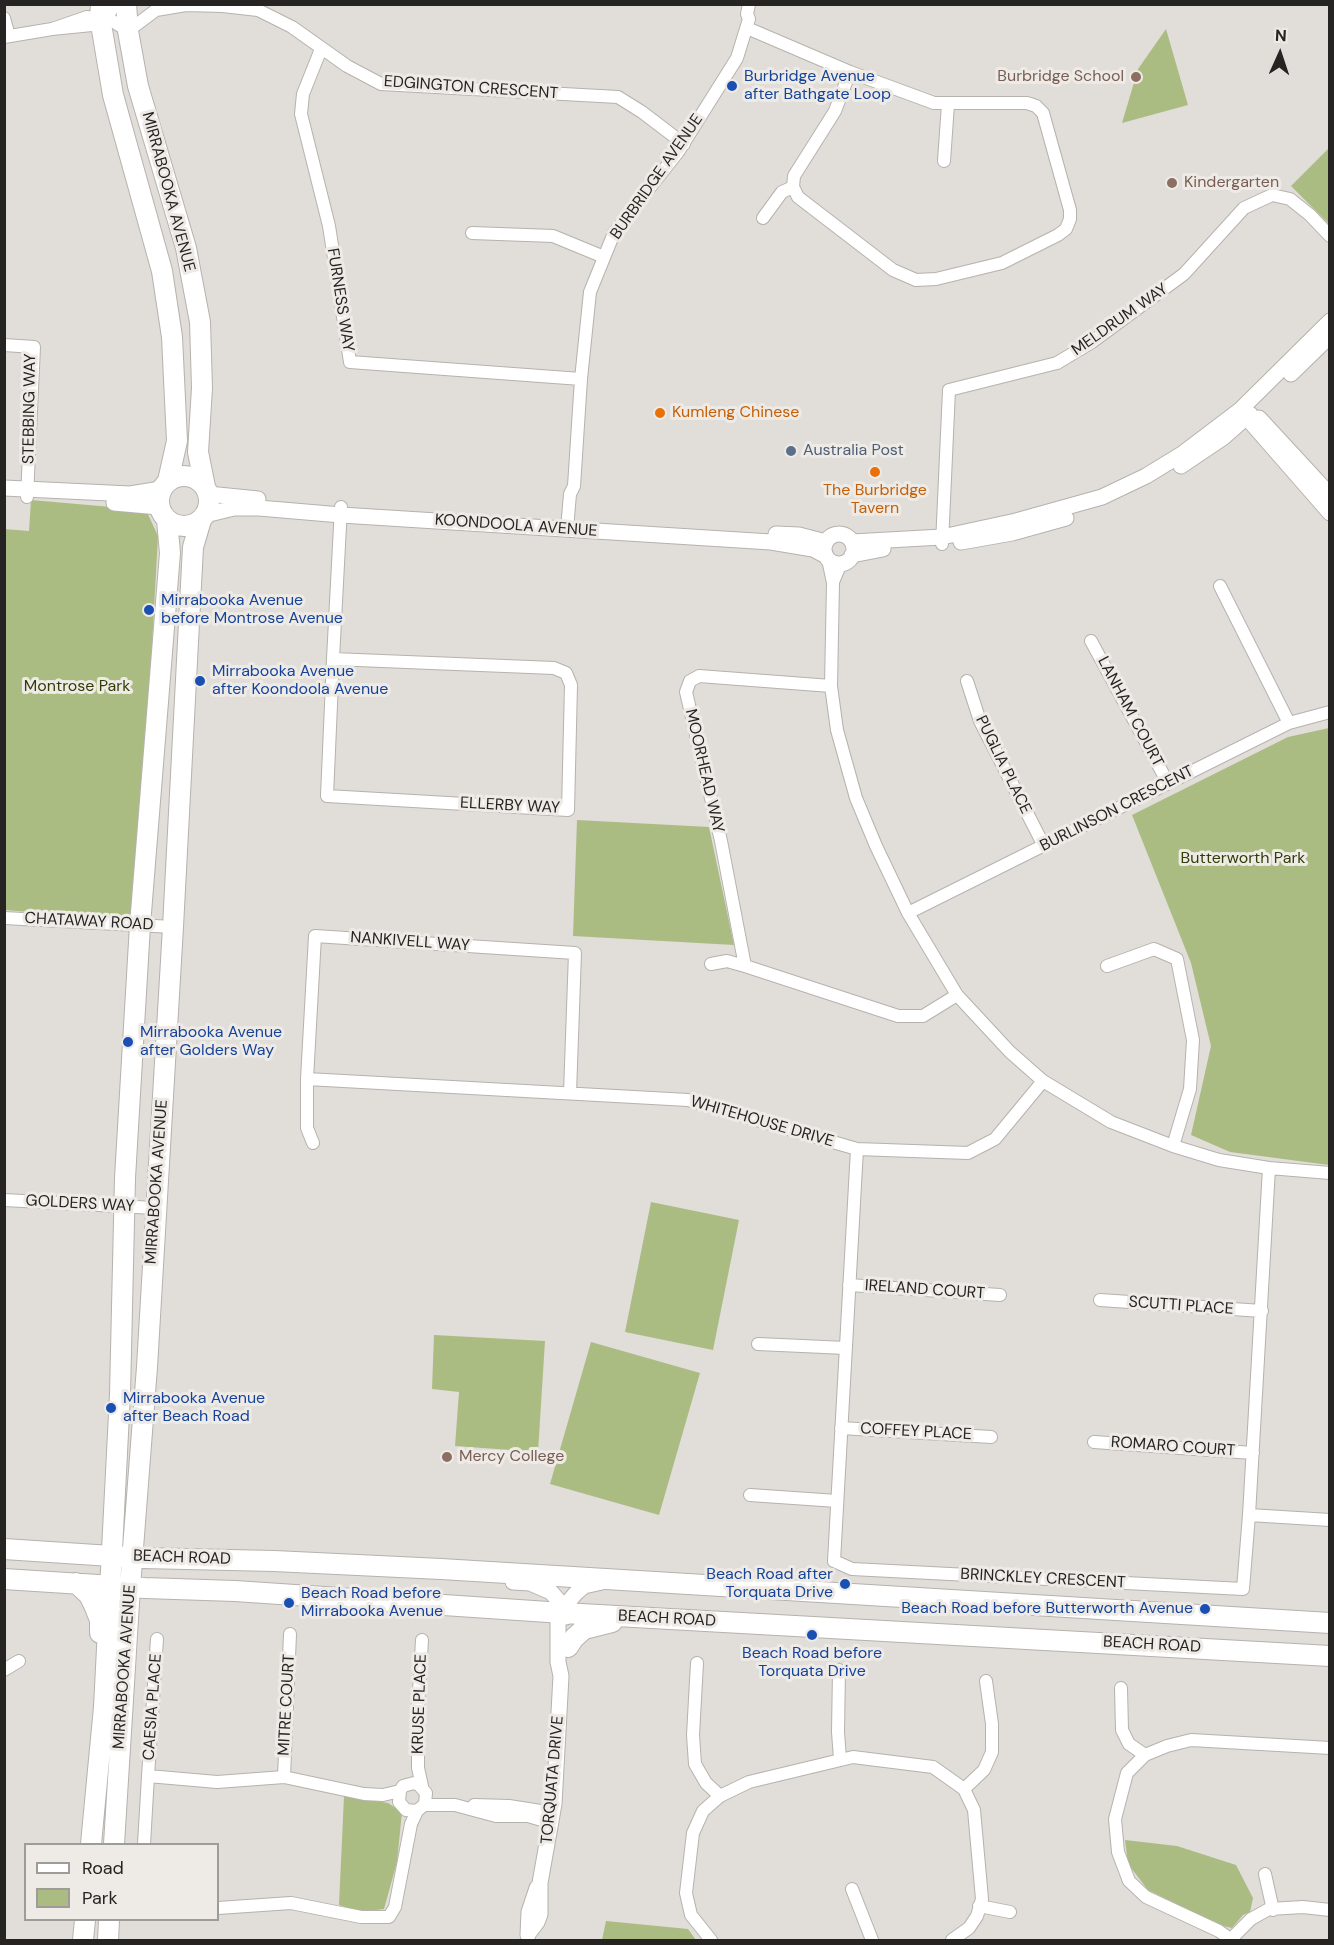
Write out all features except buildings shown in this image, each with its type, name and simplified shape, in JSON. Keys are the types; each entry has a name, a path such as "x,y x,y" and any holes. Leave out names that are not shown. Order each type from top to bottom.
{"main road":[{"name":"MIRRABOOKA AVENUE","path":"91,1843 104,1707 120,1586 132,1557 144,1402 194,547 210,501 198,452 202,388 200,322 186,248 138,86 128,31 126,4"},
{"name":"MIRRABOOKA AVENUE","path":"101,11 113,95 162,271 172,337 177,441 164,499 170,554 166,577 140,925 124,1206 120,1394 112,1556 128,1622 114,1843"},
{"path":"203,518 195,524 180,527 164,499 184,476 199,481 207,491"},
{"path":"144,1402 145,1454 141,1523 154,1558"},
{"path":"4,1547 19,1541 87,1544 101,1539 114,1527"},
{"name":"BEACH ROAD","path":"4,1547 112,1556 449,1570 1323,1621"},
{"name":"BEACH ROAD","path":"4,1580 235,1591 563,1613 1329,1656"},
{"path":"76,1583 89,1595 100,1620 97,1685 104,1707"},
{"path":"128,1622 135,1611 146,1602 162,1596 207,1596 235,1591"},
{"path":"1025,1605 1039,1619 1037,1632 1028,1639"},
{"path":"568,1647 579,1632 592,1626 666,1619"},
{"path":"83,1941 85,1921"},
{"path":"108,1941 109,1921"}],"street":[{"path":"101,11 109,14 116,4"},
{"path":"142,4 156,10"},
{"name":"BURBRIDGE AVENUE","path":"748,24 749,4"},
{"name":"BURBRIDGE AVENUE","path":"571,526 578,495 574,486 581,379 590,292 614,233 684,144 737,58 748,24 758,4"},
{"name":"EDGINGTON CRESCENT","path":"128,31 156,10 186,5 258,10 292,27 321,50 381,84 618,97 684,144"},
{"path":"4,18 7,37 92,25 101,11"},
{"path":"101,11 128,31"},
{"path":"748,24 850,72 934,103 1027,103 1036,106 1044,113 1070,210 1070,219 1066,229 1002,263 936,279 916,280 893,270 798,197 794,187 794,176 835,111 850,72"},
{"name":"FURNESS WAY","path":"321,50 303,94 301,114 329,226 350,362 581,379"},
{"path":"944,161 948,104"},
{"path":"763,218 782,192 794,187"},
{"name":"MELDRUM WAY","path":"942,540 949,390 1057,363 1084,347 1184,274 1244,208 1272,195 1290,199 1311,215 1329,236"},
{"path":"472,233 553,236 604,257"},
{"name":"KOONDOOLA AVENUE","path":"1247,411 1329,321"},
{"name":"KOONDOOLA AVENUE","path":"203,518 247,507 571,526 799,535 837,553 942,540 1102,497 1146,476 1247,411 1329,336"},
{"name":"STEBBING WAY","path":"4,345 34,347 27,493"},
{"path":"1247,411 1329,495"},
{"path":"1247,411 1329,513"},
{"path":"4,488 27,493 164,499"},
{"name":"KOONDOOLA AVENUE","path":"207,491 341,511"},
{"path":"4,497 27,493"},
{"name":"ELLERBY WAY","path":"333,659 554,668 566,673 571,685 568,810 327,796 333,659 341,511"},
{"path":"837,553 833,584 831,686 837,730 856,798 876,846 908,913 957,995 1010,1052 1043,1081 1111,1122 1173,1146 1220,1160 1269,1168 1329,1173"},
{"path":"1220,586 1289,723"},
{"name":"LANHAM COURT","path":"1091,642 1168,783"},
{"name":"MOORHEAD WAY","path":"745,966 721,841 686,692 690,681 699,676 831,686"},
{"name":"PUGLIA PLACE","path":"967,681 980,721 1044,846"},
{"name":"BURLINSON CRESCENT","path":"908,913 1289,723 1329,712"},
{"name":"CHATAWAY ROAD","path":"4,918 173,927"},
{"name":"NANKIVELL WAY","path":"313,1143 307,1128 307,1078 315,936 574,953 570,1093"},
{"path":"1107,966 1154,949 1177,959 1193,1040 1190,1089 1173,1146"},
{"path":"711,964 727,961 745,966 898,1016 923,1016 957,995"},
{"name":"WHITEHOUSE DRIVE","path":"307,1078 688,1100 857,1149 968,1153 995,1139 1043,1081"},
{"name":"BRINCKLEY CRESCENT","path":"857,1149 834,1561 852,1569 1243,1589 1262,1311 1269,1168"},
{"name":"GOLDERS WAY","path":"4,1200 155,1208"},
{"name":"IRELAND COURT","path":"849,1285 1000,1295"},
{"name":"SCUTTI PLACE","path":"1100,1300 1262,1311"},
{"path":"758,1344 846,1348"},
{"name":"COFFEY PLACE","path":"841,1428 992,1437"},
{"name":"ROMARO COURT","path":"1094,1442 1253,1453"},
{"path":"750,1495 837,1501"},
{"path":"1249,1515 1329,1520"},
{"name":"TORQUATA DRIVE","path":"449,1570 467,1578 536,1586 551,1592 569,1621 567,1662 561,1676"},
{"name":"TORQUATA DRIVE","path":"527,1937 529,1912 535,1891 540,1883 552,1818 561,1676 558,1662 558,1620 570,1600 584,1586 610,1580"},
{"name":"MITRE COURT","path":"284,1777 290,1634"},
{"name":"CAESIA PLACE","path":"144,1843 157,1639"},
{"name":"KRUSE PLACE","path":"219,1908 291,1904 361,1917 389,1917 394,1906 411,1824 418,1768 418,1699 422,1640"},
{"path":"4,1670 19,1661"},
{"path":"697,1663 693,1724 695,1764 706,1783 720,1796"},
{"path":"839,1670 840,1759"},
{"path":"964,1790 984,1770 992,1752 992,1724 986,1681"},
{"path":"1121,1688 1122,1731 1129,1744 1145,1755"},
{"path":"1329,1748 1191,1740 1145,1755 1126,1773 1115,1820 1118,1852 1129,1881 1146,1897 1219,1931 1230,1940 1251,1919 1269,1909 1303,1907 1329,1910"},
{"path":"711,1941 691,1915 686,1893 693,1833 703,1811 720,1796 749,1782 853,1757 933,1767 964,1790 974,1810 982,1899 977,1916 969,1928 952,1941"},
{"path":"148,1776 217,1782 284,1777 364,1794 383,1794 455,1805 496,1816 552,1818"},
{"path":"1265,1874 1274,1910"},
{"path":"852,1889 872,1941"},
{"path":"979,1906 1010,1912"}],"green space":[{"path":"1166,29 1188,105 1122,123 1138,69"},
{"path":"1329,148 1329,224 1291,186"},
{"name":"Montrose Park","path":"31,500 146,510 158,536 137,921 5,910 4,529 29,531"},
{"name":"Butterworth Park","path":"1330,728 1329,1165 1230,1152 1191,1135 1211,1046 1191,963 1132,815 1288,737"},
{"path":"577,820 709,827 734,945 573,936"},
{"path":"651,1202 739,1220 713,1350 625,1332"},
{"path":"434,1335 545,1341 538,1452 455,1446 459,1392 432,1389"},
{"path":"591,1342 700,1373 659,1515 550,1484"},
{"path":"344,1796 388,1803 402,1812 397,1862 384,1909 361,1912 339,1905"},
{"path":"1125,1840 1177,1846 1236,1865 1253,1898 1250,1912 1243,1915 1232,1928 1219,1925 1148,1890 1128,1864"},
{"path":"606,1921 688,1929 696,1940 602,1940"}],"place":[{"name":"Burbridge School","path":"1136,77"},
{"name":"Burbridge Avenue after Bathgate Loop","path":"732,86"},
{"name":"Kindergarten","path":"1172,183"},
{"name":"Kumleng Chinese","path":"660,413"},
{"name":"Australia Post","path":"791,451"},
{"name":"The Burbridge Tavern","path":"875,472"},
{"name":"Mirrabooka Avenue before Montrose Avenue","path":"149,610"},
{"name":"Mirrabooka Avenue after Koondoola Avenue","path":"200,681"},
{"name":"Mirrabooka Avenue after Golders Way","path":"128,1042"},
{"name":"Mirrabooka Avenue after Beach Road","path":"111,1408"},
{"name":"Mercy College","path":"447,1457"},
{"name":"Beach Road after Torquata Drive","path":"845,1584"},
{"name":"Beach Road before Mirrabooka Avenue","path":"289,1603"},
{"name":"Beach Road before Butterworth Avenue","path":"1205,1609"},
{"name":"Beach Road before Torquata Drive","path":"812,1635"}]}
